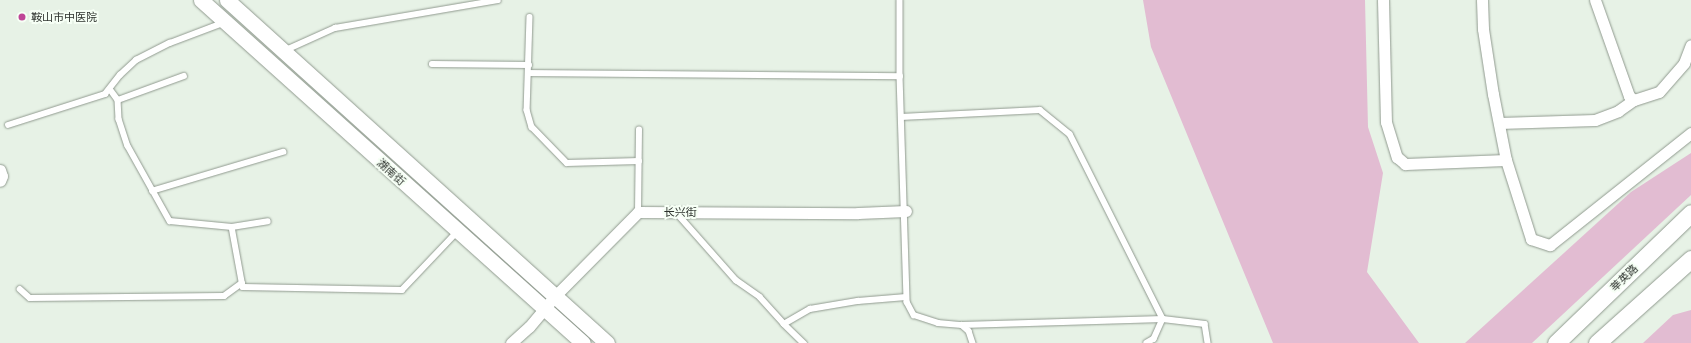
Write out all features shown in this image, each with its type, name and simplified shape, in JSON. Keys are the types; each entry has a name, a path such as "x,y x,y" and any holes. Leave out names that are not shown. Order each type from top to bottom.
{"main road":[{"name":"湖南街","path":"201,0 457,232 583,343"},
{"name":"湖南街","path":"227,0 607,343"},
{"name":"莘英路","path":"1556,343 1691,213"},
{"path":"1597,343 1691,259"}],"street":[{"path":"1383,0 1386,122 1397,157 1405,164 1506,160"},
{"path":"1482,0 1483,29 1506,160 1531,239 1550,245 1691,134"},
{"path":"1595,0 1629,96 1634,100"},
{"path":"1499,123 1595,120 1618,111 1634,100 1659,92 1684,63 1691,45"},
{"path":"0,170 2,176 0,181"},
{"name":"长兴街","path":"638,212 906,211"},
{"path":"511,343 529,327 555,296 638,212"}],"lane":[{"path":"284,51 335,28 498,0"},
{"path":"900,0 901,117 906,211 906,297 914,314 938,323 962,325 1164,319 1205,324 1208,343"},
{"path":"530,17 527,110 532,127 567,163 638,161"},
{"path":"8,125 105,94 120,75 136,60 170,43 226,22"},
{"path":"432,64 528,65"},
{"path":"528,73 900,76"},
{"path":"118,100 184,76"},
{"path":"110,89 118,100 119,119 128,146 170,221 232,227 268,221"},
{"path":"901,117 1040,110 1070,134 1164,319"},
{"path":"638,212 639,130"},
{"path":"152,191 283,152"},
{"path":"676,212 736,280 760,297 784,324 804,343"},
{"path":"232,227 243,287 402,290 457,232"},
{"path":"20,289 30,298 224,296 242,283"},
{"path":"784,324 810,309 858,301 906,297"},
{"path":"1147,343 1154,339 1164,319"},
{"path":"962,325 969,331 972,343"}],"shaded area":[{"path":"1143,0 1365,0 1368,127 1383,173 1367,272 1419,343 1273,343 1151,47"},
{"path":"1691,153 1691,195 1532,343 1465,343 1631,192"},
{"path":"1691,310 1691,343 1643,343 1673,315"}],"place":[{"name":"鞍山市中医院","path":"22,17"}]}
